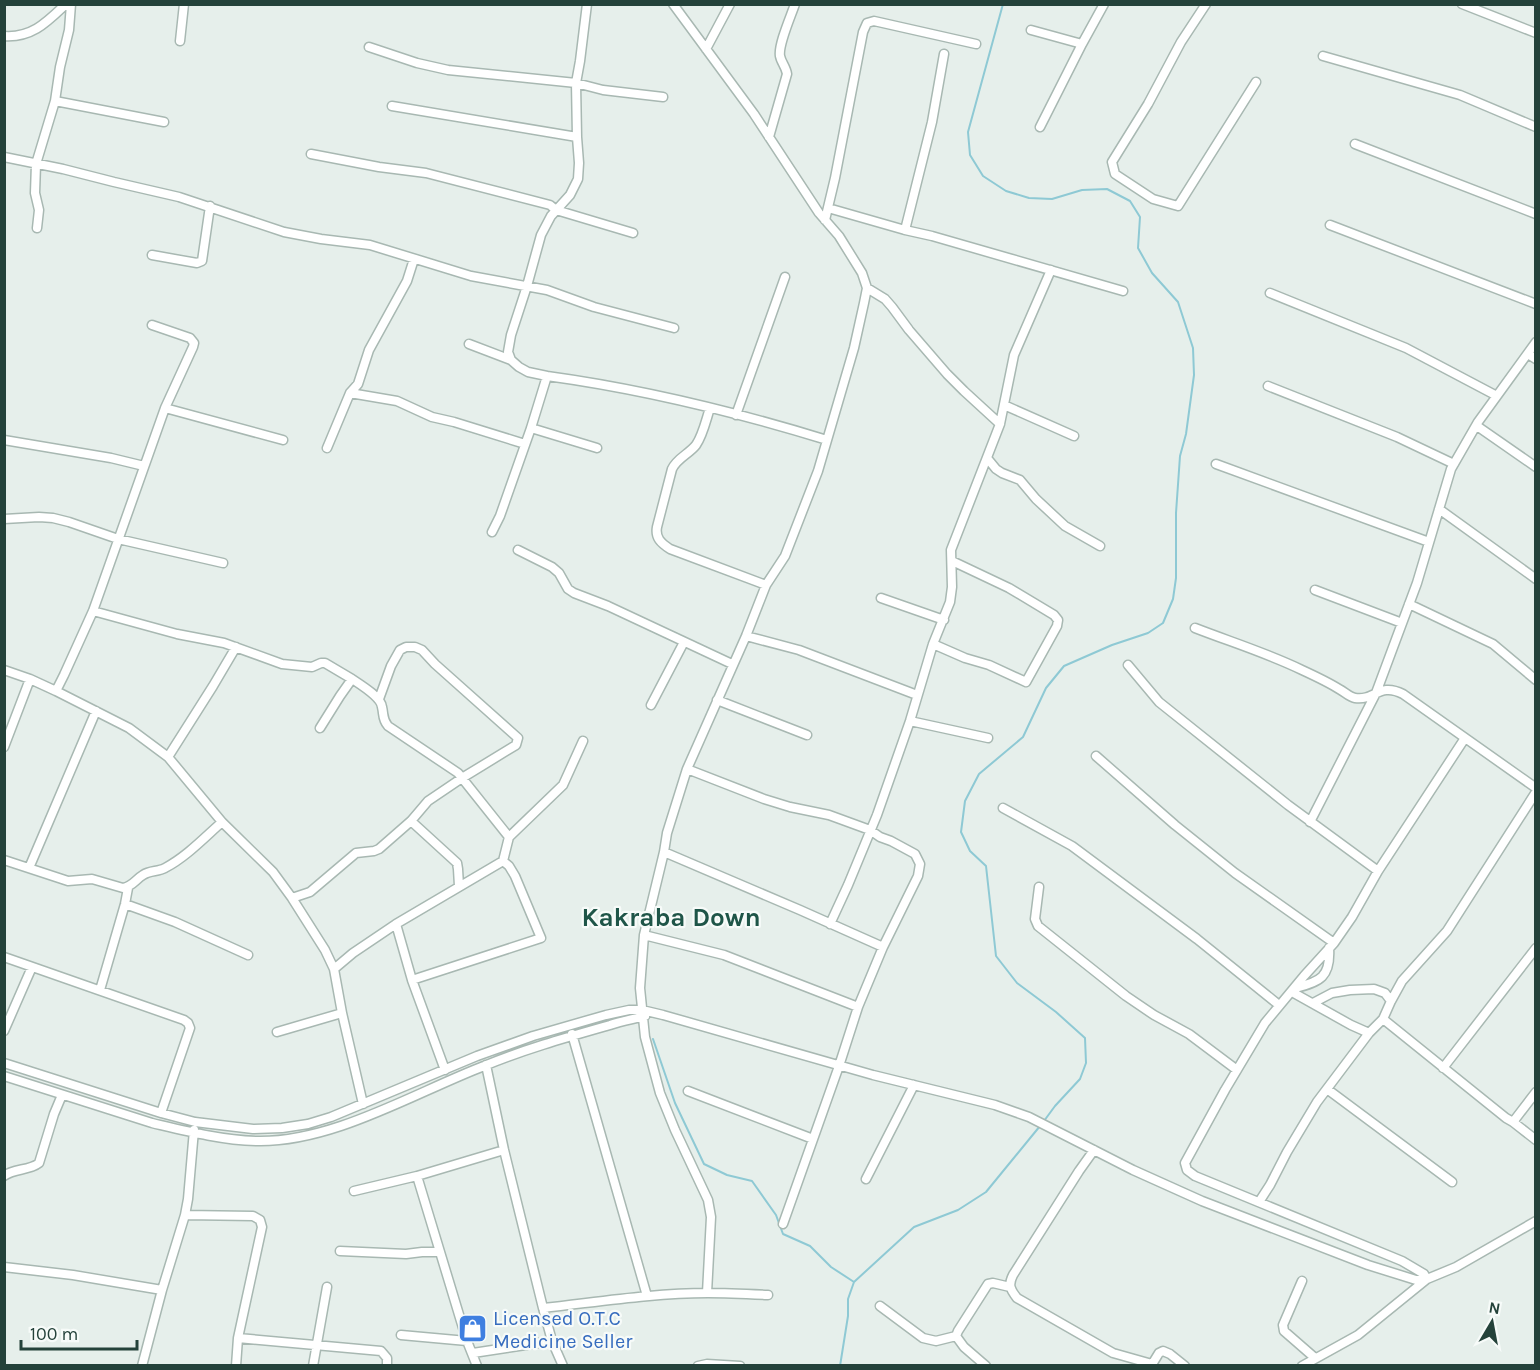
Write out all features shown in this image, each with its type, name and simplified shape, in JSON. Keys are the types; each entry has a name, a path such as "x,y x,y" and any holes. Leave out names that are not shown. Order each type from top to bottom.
{"street":[{"path":"4,36 23,35 42,26 66,4"},
{"path":"37,228 39,210 35,194 36,164 55,101 69,30 71,4"},
{"path":"180,41 184,4"},
{"path":"587,4 576,83 578,179 570,195 551,216 541,235 508,352 512,360 528,372 710,408 827,440"},
{"path":"672,4 769,136 825,220 839,236 862,273 867,288 854,348 818,471 785,556 766,585 687,770 667,833 644,935 640,988 645,1037 660,1093 708,1200 711,1217 707,1293"},
{"path":"706,49 730,4"},
{"path":"769,136 787,74 780,57 780,46 795,4"},
{"path":"1040,127 1104,4"},
{"path":"1206,4 1181,42 1148,104 1112,162 1115,174 1153,200 1178,206 1256,82"},
{"path":"1462,4 1536,33"},
{"path":"825,220 863,32 867,23 874,21 976,44"},
{"path":"1032,30 1082,44"},
{"path":"369,47 417,63 448,70 576,83 603,90 663,97"},
{"path":"905,230 932,122 944,54"},
{"path":"1323,56 1460,95 1536,127"},
{"path":"55,101 164,123"},
{"path":"393,106 576,136"},
{"path":"1355,144 1536,214"},
{"path":"311,154 379,167 426,172 550,206 556,210 633,233"},
{"path":"4,158 179,197 284,232 370,245 471,276 547,290 594,307 674,328"},
{"path":"152,255 197,263 202,261 210,206"},
{"path":"828,208 1124,291"},
{"path":"1330,225 1536,304"},
{"path":"327,448 351,393 358,384 369,350 407,281 414,259"},
{"path":"830,924 877,814 910,721 933,644 950,602 951,550 1000,424 1014,356 1051,270"},
{"path":"736,415 785,276"},
{"path":"867,288 885,299 947,374 1000,424"},
{"path":"1270,293 1407,348 1497,396"},
{"path":"56,691 93,611 165,408 194,348 194,343 190,338 152,326"},
{"path":"1310,822 1376,693 1417,583 1451,469 1478,422 1536,342"},
{"path":"468,344 512,360"},
{"path":"1528,354 1536,359"},
{"path":"492,532 500,516 547,376"},
{"path":"1268,386 1397,437 1454,464"},
{"path":"351,393 397,401 432,417 525,444"},
{"path":"1004,405 1074,436"},
{"path":"165,408 283,440"},
{"path":"710,408 695,445 677,461 672,469 657,527 657,536 670,549 766,585"},
{"path":"1478,422 1479,428 1536,467"},
{"path":"531,428 597,448"},
{"path":"4,440 111,458 144,466"},
{"path":"987,458 996,469 1020,480 1036,499 1065,526 1100,546"},
{"path":"1216,464 1429,542"},
{"path":"1439,509 1536,579"},
{"path":"4,519 53,518 118,539 223,563"},
{"path":"518,550 552,567 559,573 568,589 574,593 608,606 732,664"},
{"path":"933,644 1026,682 1057,626 1058,620 1054,615 1000,583 952,561"},
{"path":"1316,590 1402,623"},
{"path":"881,598 944,620"},
{"path":"1409,604 1493,644 1536,680"},
{"path":"93,611 177,634 224,643 282,664 312,667 325,663 379,699 383,720 388,726 458,772 508,837"},
{"path":"1195,628 1270,656 1356,699 1385,689 1394,689 1536,788"},
{"path":"746,636 799,650 917,695"},
{"path":"651,705 684,642"},
{"path":"292,898 310,892 356,853 379,849 428,801 516,745 518,738 422,650 415,647 406,646 400,650 391,666 379,699"},
{"path":"168,757 236,647"},
{"path":"1128,665 1159,702 1310,822 1378,871"},
{"path":"4,670 56,691 129,728 168,757 222,822 273,872 325,950 334,969 363,1104"},
{"path":"4,747 30,679"},
{"path":"320,728 352,679"},
{"path":"717,700 807,735"},
{"path":"29,868 96,711"},
{"path":"910,721 988,738"},
{"path":"1427,1279 1424,1274 1402,1261 1195,1176 1187,1170 1185,1163 1265,1023 1332,946 1465,738"},
{"path":"334,969 396,924 503,861 508,837 563,785 583,741"},
{"path":"1096,756 1175,825 1332,946"},
{"path":"687,770 764,799 822,813 870,830 915,854 920,864 918,876 883,947 858,1007 783,1224"},
{"path":"1259,1202 1317,1102 1383,1019 1402,981 1447,931 1536,792"},
{"path":"1003,808 1072,846 1197,939 1279,1005"},
{"path":"411,820 457,863 459,886"},
{"path":"100,990 126,904 128,888 142,875 167,867 222,822"},
{"path":"664,852 883,947"},
{"path":"4,860 68,881 92,879 128,888"},
{"path":"412,980 541,939 515,876 503,861"},
{"path":"1039,887 1035,919 1038,926 1126,996 1154,1015 1189,1034 1237,1070"},
{"path":"126,904 175,922 248,955"},
{"path":"396,924 412,980 445,1070"},
{"path":"644,935 724,955 858,1007"},
{"path":"1293,990 1320,980 1330,961 1332,946"},
{"path":"1443,1068 1536,948"},
{"path":"4,957 188,1023 190,1028 161,1113"},
{"path":"4,1031 32,967"},
{"path":"1313,1003 1332,993 1374,989 1385,993 1391,1000"},
{"path":"1293,990 1351,1025 1370,1033"},
{"path":"4,1063 195,1122 253,1129 282,1128 331,1117 503,1046 618,1012 636,1009 642,1013"},
{"path":"277,1032 342,1013"},
{"path":"4,1076 152,1123 194,1133 256,1141 284,1140 309,1136 367,1116 486,1065 642,1013 652,1013 839,1066 995,1105 1029,1117 1202,1201 1392,1273 1416,1280 1427,1279"},
{"path":"1383,1019 1536,1140"},
{"path":"569,1026 647,1296"},
{"path":"486,1065 504,1150 543,1308 552,1341 563,1365"},
{"path":"866,1179 914,1085"},
{"path":"1327,1089 1452,1182"},
{"path":"688,1091 813,1139"},
{"path":"1513,1122 1536,1092"},
{"path":"4,1176 10,1172 35,1167 39,1163 62,1095"},
{"path":"142,1365 185,1215 195,1122"},
{"path":"354,1191 417,1176 504,1150"},
{"path":"1094,1150 1019,1265 1009,1283 1011,1291 1017,1298 1113,1353 1151,1365 1163,1351 1185,1365"},
{"path":"417,1176 467,1341 477,1365"},
{"path":"185,1215 253,1216 260,1220 262,1227 238,1338 236,1365"},
{"path":"1302,1365 1358,1335 1427,1279 1456,1267 1536,1221"},
{"path":"340,1251 406,1254 440,1252"},
{"path":"4,1267 74,1275 162,1290"},
{"path":"1302,1281 1283,1325 1284,1331 1315,1358"},
{"path":"956,1336 988,1284 1010,1287"},
{"path":"313,1365 327,1287"},
{"path":"543,1308 647,1296 707,1293 768,1295"},
{"path":"880,1306 923,1338 936,1341 956,1336"},
{"path":"401,1335 467,1341"},
{"path":"956,1336 964,1347 986,1365"},
{"path":"238,1338 381,1351 387,1358 387,1365"},
{"path":"473,1353 552,1341"},
{"path":"698,1365 739,1365"}],"waterway":[{"path":"1003,4 968,132 970,155 983,176 1006,191 1029,198 1052,199 1082,190 1107,189 1130,201 1140,217 1138,248 1152,273 1178,302 1193,348 1194,375 1186,434 1180,456 1176,513 1176,578 1173,599 1163,623 1148,633 1112,645 1064,666 1046,688 1023,737 979,774 965,801 961,832 970,851 986,866 996,956 1017,983 1056,1012 1085,1038 1086,1063 1080,1079 1044,1121"},
{"path":"653,1039 675,1103 704,1164 727,1175 752,1181 776,1215 783,1234 810,1246 831,1267 854,1282"},
{"path":"840,1366 848,1316 848,1299 854,1282 914,1227 958,1210 986,1192 1040,1126"}],"place":[{"name":"Licensed O.T.C Medicine Seller","path":"472,1329"}],"district":[{"name":"Kakraba Down","path":"671,917"}]}
